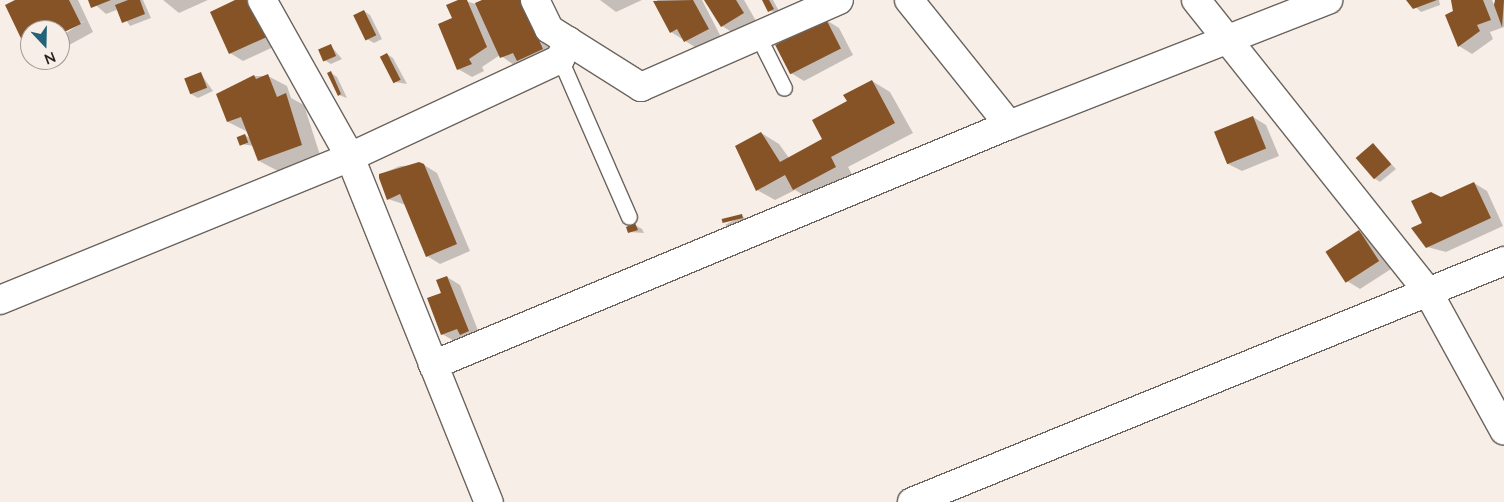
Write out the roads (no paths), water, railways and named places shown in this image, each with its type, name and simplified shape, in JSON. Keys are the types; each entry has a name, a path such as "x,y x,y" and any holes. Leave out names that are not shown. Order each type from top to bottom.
{"street":[{"path":"262,0 350,157 489,502"},
{"path":"535,0 549,29 564,50 641,87 757,34 839,0"},
{"path":"909,0 1009,125"},
{"path":"1196,0 1230,40 1428,292 1504,430"},
{"path":"433,365 1009,125 1328,0"},
{"path":"0,300 350,157 564,50"},
{"path":"912,502 1504,261"}],"lane":[{"path":"757,34 784,88"},
{"path":"564,50 629,217"}]}
